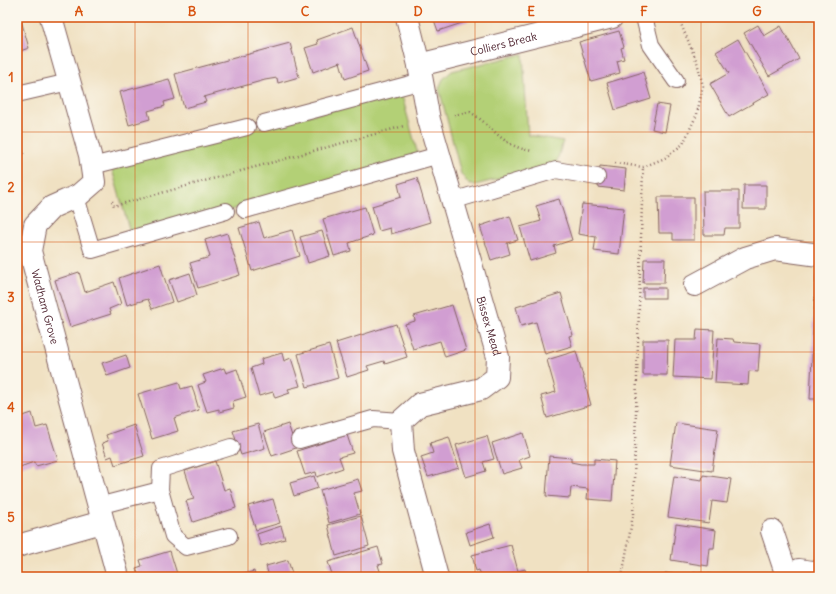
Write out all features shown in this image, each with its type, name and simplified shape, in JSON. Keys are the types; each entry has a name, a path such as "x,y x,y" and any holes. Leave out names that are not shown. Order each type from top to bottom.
{"street":[{"name":"Wadham Grove","path":"51,17 92,166 94,182 79,196 52,207 35,225 30,251 118,577"},
{"name":"Bissex Mead","path":"401,421 420,404 480,389 497,378 498,357 428,120 420,73 407,17"},
{"name":"Colliers Break","path":"420,73 612,17"},
{"path":"695,285 745,258 775,249 819,255"},
{"path":"401,421 403,451 437,577"},
{"path":"17,546 100,514"},
{"path":"772,531 786,576 799,570 819,573"}],"lane":[{"path":"644,17 651,45 676,81"},
{"path":"264,123 420,73"},
{"path":"17,94 69,82"},
{"path":"92,166 246,127"},
{"path":"245,210 439,155"},
{"path":"452,201 556,170 597,177"},
{"path":"76,196 92,250 226,211"},
{"path":"299,440 373,419 401,421"},
{"path":"229,536 186,547 173,536 160,490 161,469 231,447"},
{"path":"100,514 160,490"}],"path":[{"path":"622,577 634,515 642,167"}],"green space":[{"path":"523,54 528,135 563,141 556,164 475,185 468,183 461,174 439,88 443,79 452,71"},
{"path":"401,92 418,155 132,239 111,166"}],"building":[{"path":"433,17 477,17 477,18 438,31"},
{"path":"21,20 29,48 17,52 17,21"},
{"path":"758,25 764,36 781,26 799,59 769,76 744,33"},
{"path":"353,27 368,71 345,79 340,62 313,72 305,48 318,44 317,40"},
{"path":"619,31 624,47 621,48 624,59 617,61 620,73 591,81 579,42"},
{"path":"738,39 769,94 729,117 710,84 729,73 716,52"},
{"path":"290,43 299,77 278,83 277,78 265,80 204,97 206,102 184,108 175,74"},
{"path":"643,72 651,99 615,110 607,83"},
{"path":"169,79 175,99 164,102 165,106 148,111 150,119 129,125 120,92"},
{"path":"657,104 670,106 665,132 652,129"},
{"path":"17,134 24,154 17,156"},
{"path":"600,166 626,169 624,190 598,187"},
{"path":"417,178 430,222 391,234 390,228 379,231 372,206 401,197 398,184"},
{"path":"744,185 766,185 766,209 743,209"},
{"path":"703,191 739,191 739,228 725,228 724,235 704,235"},
{"path":"658,197 694,197 694,240 673,240 673,233 659,233"},
{"path":"559,199 572,240 554,246 556,253 530,261 520,227 541,221 536,206"},
{"path":"582,204 624,208 619,254 594,251 596,237 578,234"},
{"path":"365,207 373,235 349,243 351,251 334,256 323,219"},
{"path":"819,215 819,229 814,227"},
{"path":"510,216 518,240 507,243 510,254 491,260 480,226"},
{"path":"259,222 264,238 292,230 300,256 252,271 239,228"},
{"path":"322,231 330,256 308,263 300,237"},
{"path":"227,233 240,275 198,288 190,263 210,257 205,240"},
{"path":"644,259 665,259 664,283 643,283"},
{"path":"160,264 172,302 152,309 148,299 127,305 119,278"},
{"path":"79,272 85,292 114,282 121,304 109,309 111,314 70,327 55,280"},
{"path":"190,273 197,295 177,302 169,280"},
{"path":"816,275 819,275 819,399 810,399"},
{"path":"643,288 665,288 665,298 643,298"},
{"path":"561,293 573,335 569,336 572,346 545,354 536,322 521,326 516,307"},
{"path":"452,305 466,350 445,357 440,341 413,349 405,324 415,321 414,316"},
{"path":"396,324 407,357 385,364 384,361 367,366 369,370 347,377 336,343"},
{"path":"697,329 714,330 711,379 673,377 675,340 696,340"},
{"path":"718,338 733,339 734,342 760,344 758,372 749,371 748,385 715,383"},
{"path":"643,340 668,340 667,375 643,375"},
{"path":"329,345 338,378 307,387 298,354"},
{"path":"576,351 591,405 547,418 541,396 556,392 547,360"},
{"path":"282,353 284,361 291,358 300,386 288,389 290,393 275,398 273,392 259,396 251,368 262,364 261,359"},
{"path":"126,355 130,368 107,376 102,363"},
{"path":"224,368 226,373 237,369 246,397 233,401 234,408 219,412 219,409 207,412 198,385 206,382 203,375"},
{"path":"179,382 181,389 192,386 199,410 174,418 178,431 152,439 138,394"},
{"path":"32,413 36,428 47,425 58,460 36,466 34,462 17,468 17,436 19,435 17,418"},
{"path":"676,423 718,429 712,471 670,465"},
{"path":"258,424 265,448 241,455 233,431"},
{"path":"288,424 296,448 272,456 264,432"},
{"path":"134,425 144,456 115,465 112,456 107,458 102,443 108,441 106,435"},
{"path":"523,433 530,456 519,460 522,468 502,474 492,443"},
{"path":"347,435 353,453 339,457 343,468 317,477 316,472 305,475 297,451"},
{"path":"487,436 494,459 483,462 486,471 466,477 456,445"},
{"path":"449,437 459,468 428,477 421,457 433,453 430,443"},
{"path":"549,456 571,458 571,462 581,464 594,464 594,459 615,461 612,501 587,499 588,489 571,487 570,498 546,496"},
{"path":"215,461 224,490 230,488 236,508 193,522 186,501 194,499 185,471"},
{"path":"703,475 731,479 727,503 712,501 709,523 668,517 674,476 702,480"},
{"path":"314,476 318,488 294,496 290,483"},
{"path":"358,479 362,491 354,493 360,514 329,523 320,490"},
{"path":"273,499 280,523 256,530 248,506"},
{"path":"361,516 369,546 336,556 328,525"},
{"path":"490,524 494,537 470,545 466,532"},
{"path":"676,524 716,530 714,548 710,548 708,566 671,560"},
{"path":"281,526 285,539 261,546 257,534"},
{"path":"511,545 518,571 525,569 527,577 482,577 479,570 476,571 472,555"},
{"path":"378,547 383,564 378,565 382,577 333,577 328,562"},
{"path":"170,551 178,577 139,577 136,568 142,566 140,560"},
{"path":"288,560 293,577 269,577 266,566"},
{"path":"254,571 255,577 234,577"},
{"path":"694,572 724,576 724,577 694,577"},
{"path":"665,573 687,576 687,577 665,577"}]}
